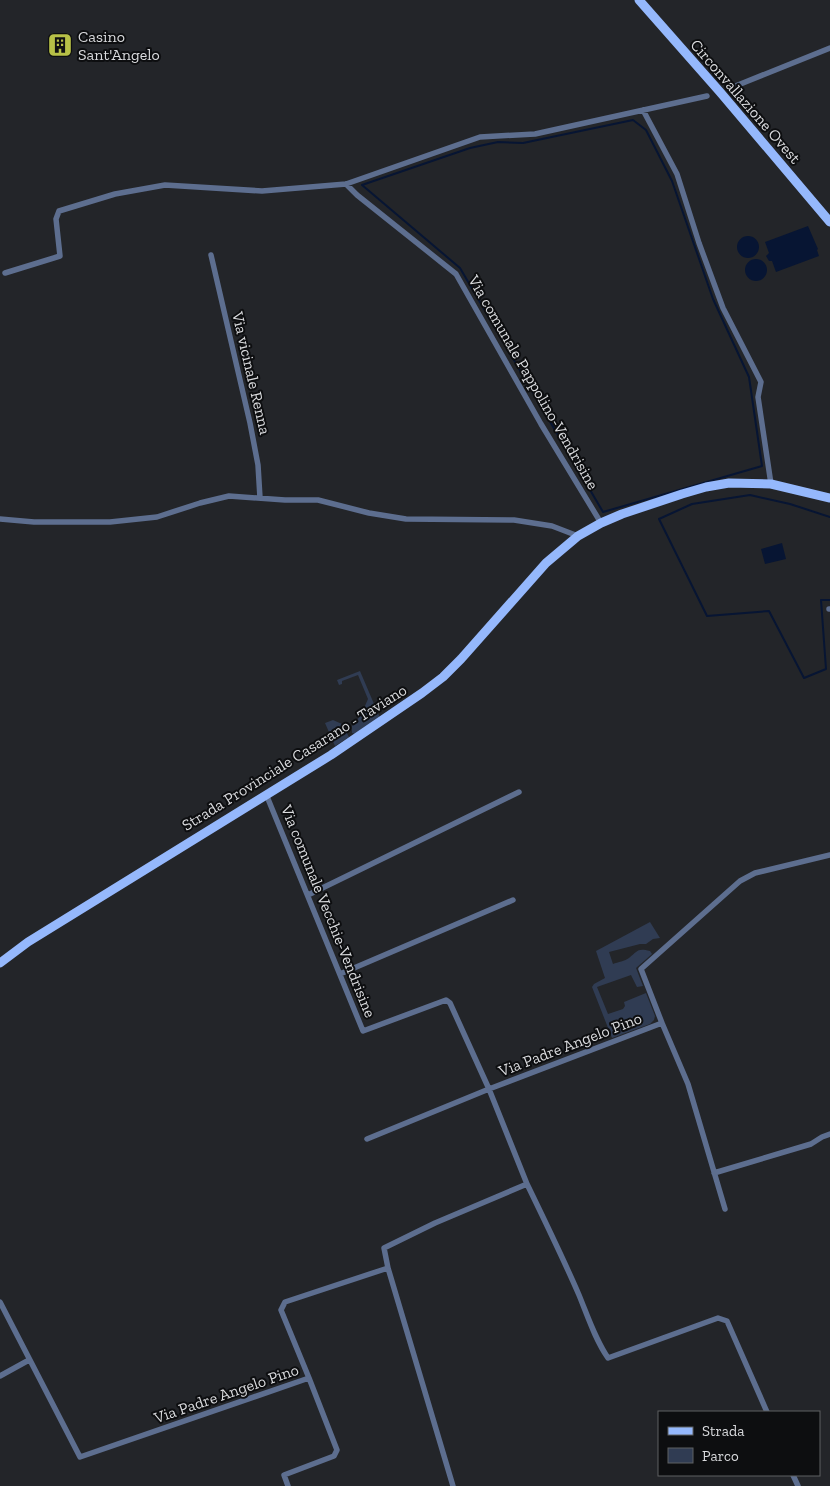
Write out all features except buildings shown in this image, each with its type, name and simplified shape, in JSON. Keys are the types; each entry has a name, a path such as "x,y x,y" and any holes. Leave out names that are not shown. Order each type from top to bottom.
{"main road":[{"name":"Circonvallazione Ovest","path":"639,0 714,84 830,222"},
{"name":"Strada Provinciale Casarano - Taviano","path":"0,962 28,942 331,755 392,715 443,677 487,632 546,563 578,536 601,523 648,505 706,487 729,483 771,484 830,498"}],"street":[{"path":"733,87 830,48"},
{"path":"5,273 60,256 56,219 59,211 115,194 165,185 262,191 346,184 480,137 535,134 707,96"},
{"path":"643,110 677,174 699,243 724,308 762,382 758,397 771,484"},
{"name":"Via comunale Pappolino-Vendrisine","path":"346,184 357,195 456,274 601,523"},
{"name":"Via vicinale Renna","path":"211,255 250,423 258,465 260,498"},
{"path":"0,518 34,522 110,522 157,517 229,496 318,500 369,513 406,519 514,520 552,526 578,536"},
{"path":"308,895 519,792"},
{"name":"Via comunale Vecchie-Vendrisine","path":"266,794 363,1031 446,1000 450,1003 489,1089"},
{"name":"Via Padre Angelo Pino","path":"767,1411 727,1321 718,1318 608,1358 598,1344 589,1318 556,1243 527,1184 489,1089 662,1023 641,969 740,881 755,873 830,855"},
{"path":"340,974 513,900"},
{"path":"662,1023 688,1084 725,1209"},
{"path":"366,1139 489,1089"},
{"path":"714,1173 811,1144 830,1134"},
{"path":"453,1486 388,1268 384,1248 435,1223 527,1184"},
{"name":"Via Padre Angelo Pino","path":"0,1302 80,1457 310,1378 281,1310 285,1302 388,1268"},
{"path":"0,1376 29,1360"},
{"path":"288,1486 284,1475 334,1456 337,1450 310,1378"}],"green space":[{"path":"360,671 380,718 355,734 352,733 352,726 361,715 368,699 358,675 342,681 342,684 339,685 337,680"},
{"path":"333,720 342,724 349,737 335,746 325,723"},
{"path":"650,922 660,938 653,939 646,944 609,952 613,964 627,959 638,951 650,951 652,954 636,968 643,986 637,987 631,975 597,987 608,1014 623,1009 625,1006 624,1002 646,993 655,1016 654,1020 650,1024 612,1038 592,987 605,978 596,951"}],"shaded area":[{"path":"808,226 819,256 776,272 772,261 769,261 766,256 769,253 765,242"},
{"path":"748,236 756,239 759,247 756,255 748,258 740,255 737,247 740,239"},
{"path":"756,259 764,262 767,270 764,278 756,281 748,278 745,270 748,262"},
{"path":"782,543 786,559 765,564 761,549"}],"waterway":[{"path":"633,120 646,130 672,181 713,299 749,377 762,466 603,512 460,268 362,185 470,148 498,142 523,143 633,120"},
{"path":"830,517 790,504 750,495 692,504 659,519 707,616 769,611 804,678 826,669 821,600 830,600"}],"place":[{"name":"Casino Sant'Angelo","path":"60,45"}]}
